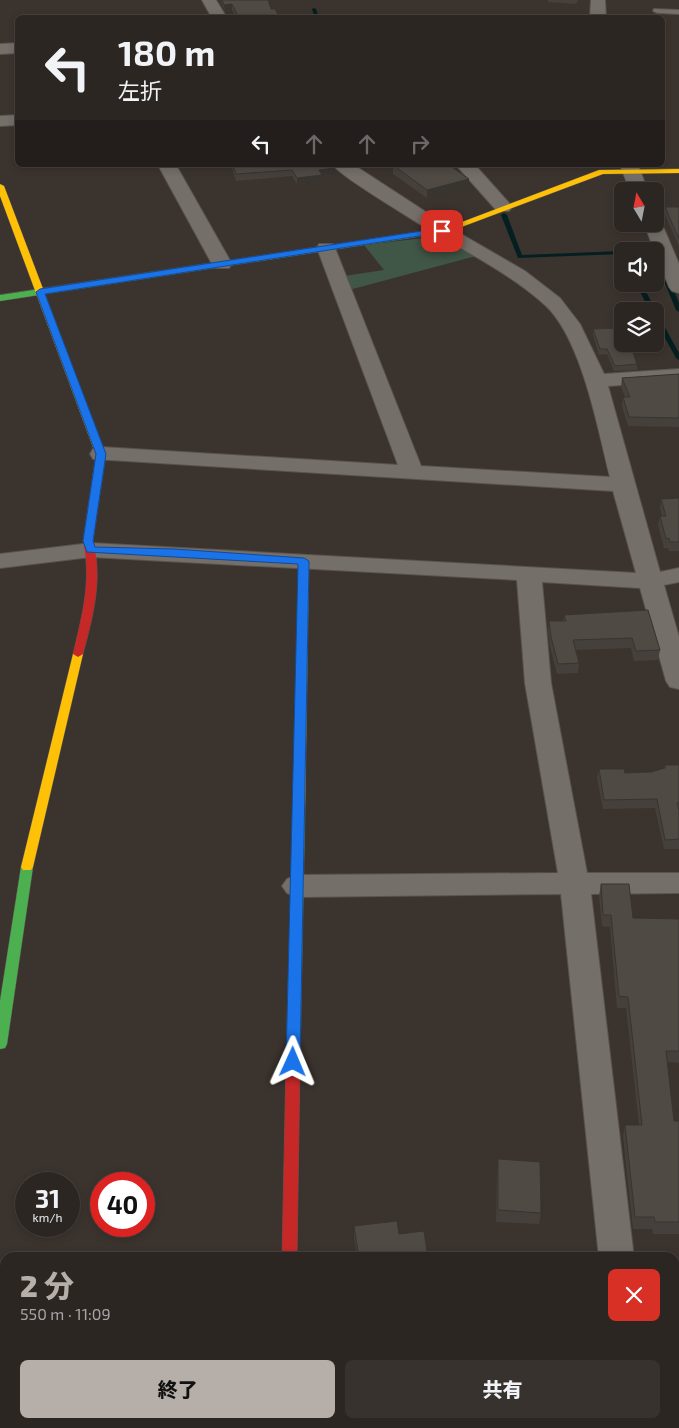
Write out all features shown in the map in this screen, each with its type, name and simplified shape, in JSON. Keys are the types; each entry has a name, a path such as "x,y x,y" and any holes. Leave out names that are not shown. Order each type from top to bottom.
{"street":[{"path":"209,0 218,15"},
{"path":"598,0 598,15"},
{"path":"0,49 15,48"},
{"path":"0,121 15,120"},
{"path":"168,167 222,264"},
{"path":"345,167 442,231 518,275 554,302 570,324 597,381 623,486 679,681"},
{"path":"467,167 503,207"},
{"path":"630,168 636,182"},
{"path":"0,298 442,231 602,172 630,168 679,171"},
{"path":"0,1044 27,864 93,592 91,550 88,541 101,454 2,197"},
{"path":"656,232 679,288"},
{"path":"326,248 412,473"},
{"path":"597,381 679,375"},
{"path":"101,454 623,486"},
{"path":"0,561 91,550 174,552 650,581 679,575"},
{"path":"288,1252 304,561"},
{"path":"529,575 538,683 575,885 616,1252"},
{"path":"297,886 679,883"}],"lane":[{"path":"657,11 679,12"}],"green space":[{"path":"441,236 476,256 349,290 344,276 384,270 364,245"}],"building":[{"path":"222,0 268,0 271,9 275,9 278,15 238,15 232,4 224,5"},
{"path":"234,167 335,168 319,170 322,175 297,178 292,170 236,174"},
{"path":"396,167 452,167 469,179 427,190"},
{"path":"665,207 679,207 679,239"},
{"path":"614,328 614,352 633,352 637,364 615,366 607,349 600,349 593,329"},
{"path":"679,374 679,418 629,417 623,397 630,397 622,378"},
{"path":"679,498 679,542 670,542 669,538 666,539 660,516 666,516 661,499"},
{"path":"648,610 660,650 636,651 632,638 573,640 579,663 558,664 549,621 566,621 564,615"},
{"path":"665,765 679,765 679,803 677,803 679,810 679,839 665,840 657,799 604,800 599,769 624,769 625,773 651,772 665,768"},
{"path":"601,884 629,884 633,918 679,919 679,1051 666,1051 674,1121 679,1121 679,1222 655,1222 654,1217 635,1217 625,1125 642,1125 628,997 619,996 611,915 603,915"},
{"path":"498,1159 540,1162 541,1213 498,1210"},
{"path":"397,1221 399,1234 424,1231 427,1252 358,1252 354,1226"}],"waterway":[{"path":"314,9 316,15"},
{"path":"504,215 520,257 614,253"},
{"path":"667,281 679,310"},
{"path":"643,292 648,302"},
{"path":"664,331 679,358"}],"traffic: fast":[{"path":"0,298 445,230"},
{"path":"293,1063 299,810"},
{"path":"0,1044 27,867"}],"traffic: slow":[{"path":"445,230 602,172 679,171"},
{"path":"0,186 98,447"},
{"path":"299,810 304,561"},
{"path":"27,867 78,654"}],"traffic: jam":[{"path":"78,654 91,598 93,569 88,541 101,454 98,447"},
{"path":"289,1252 293,1063"}],"route":[{"path":"293,1062 304,561 174,552 91,550 88,541 101,454 40,292 442,231"}]}
